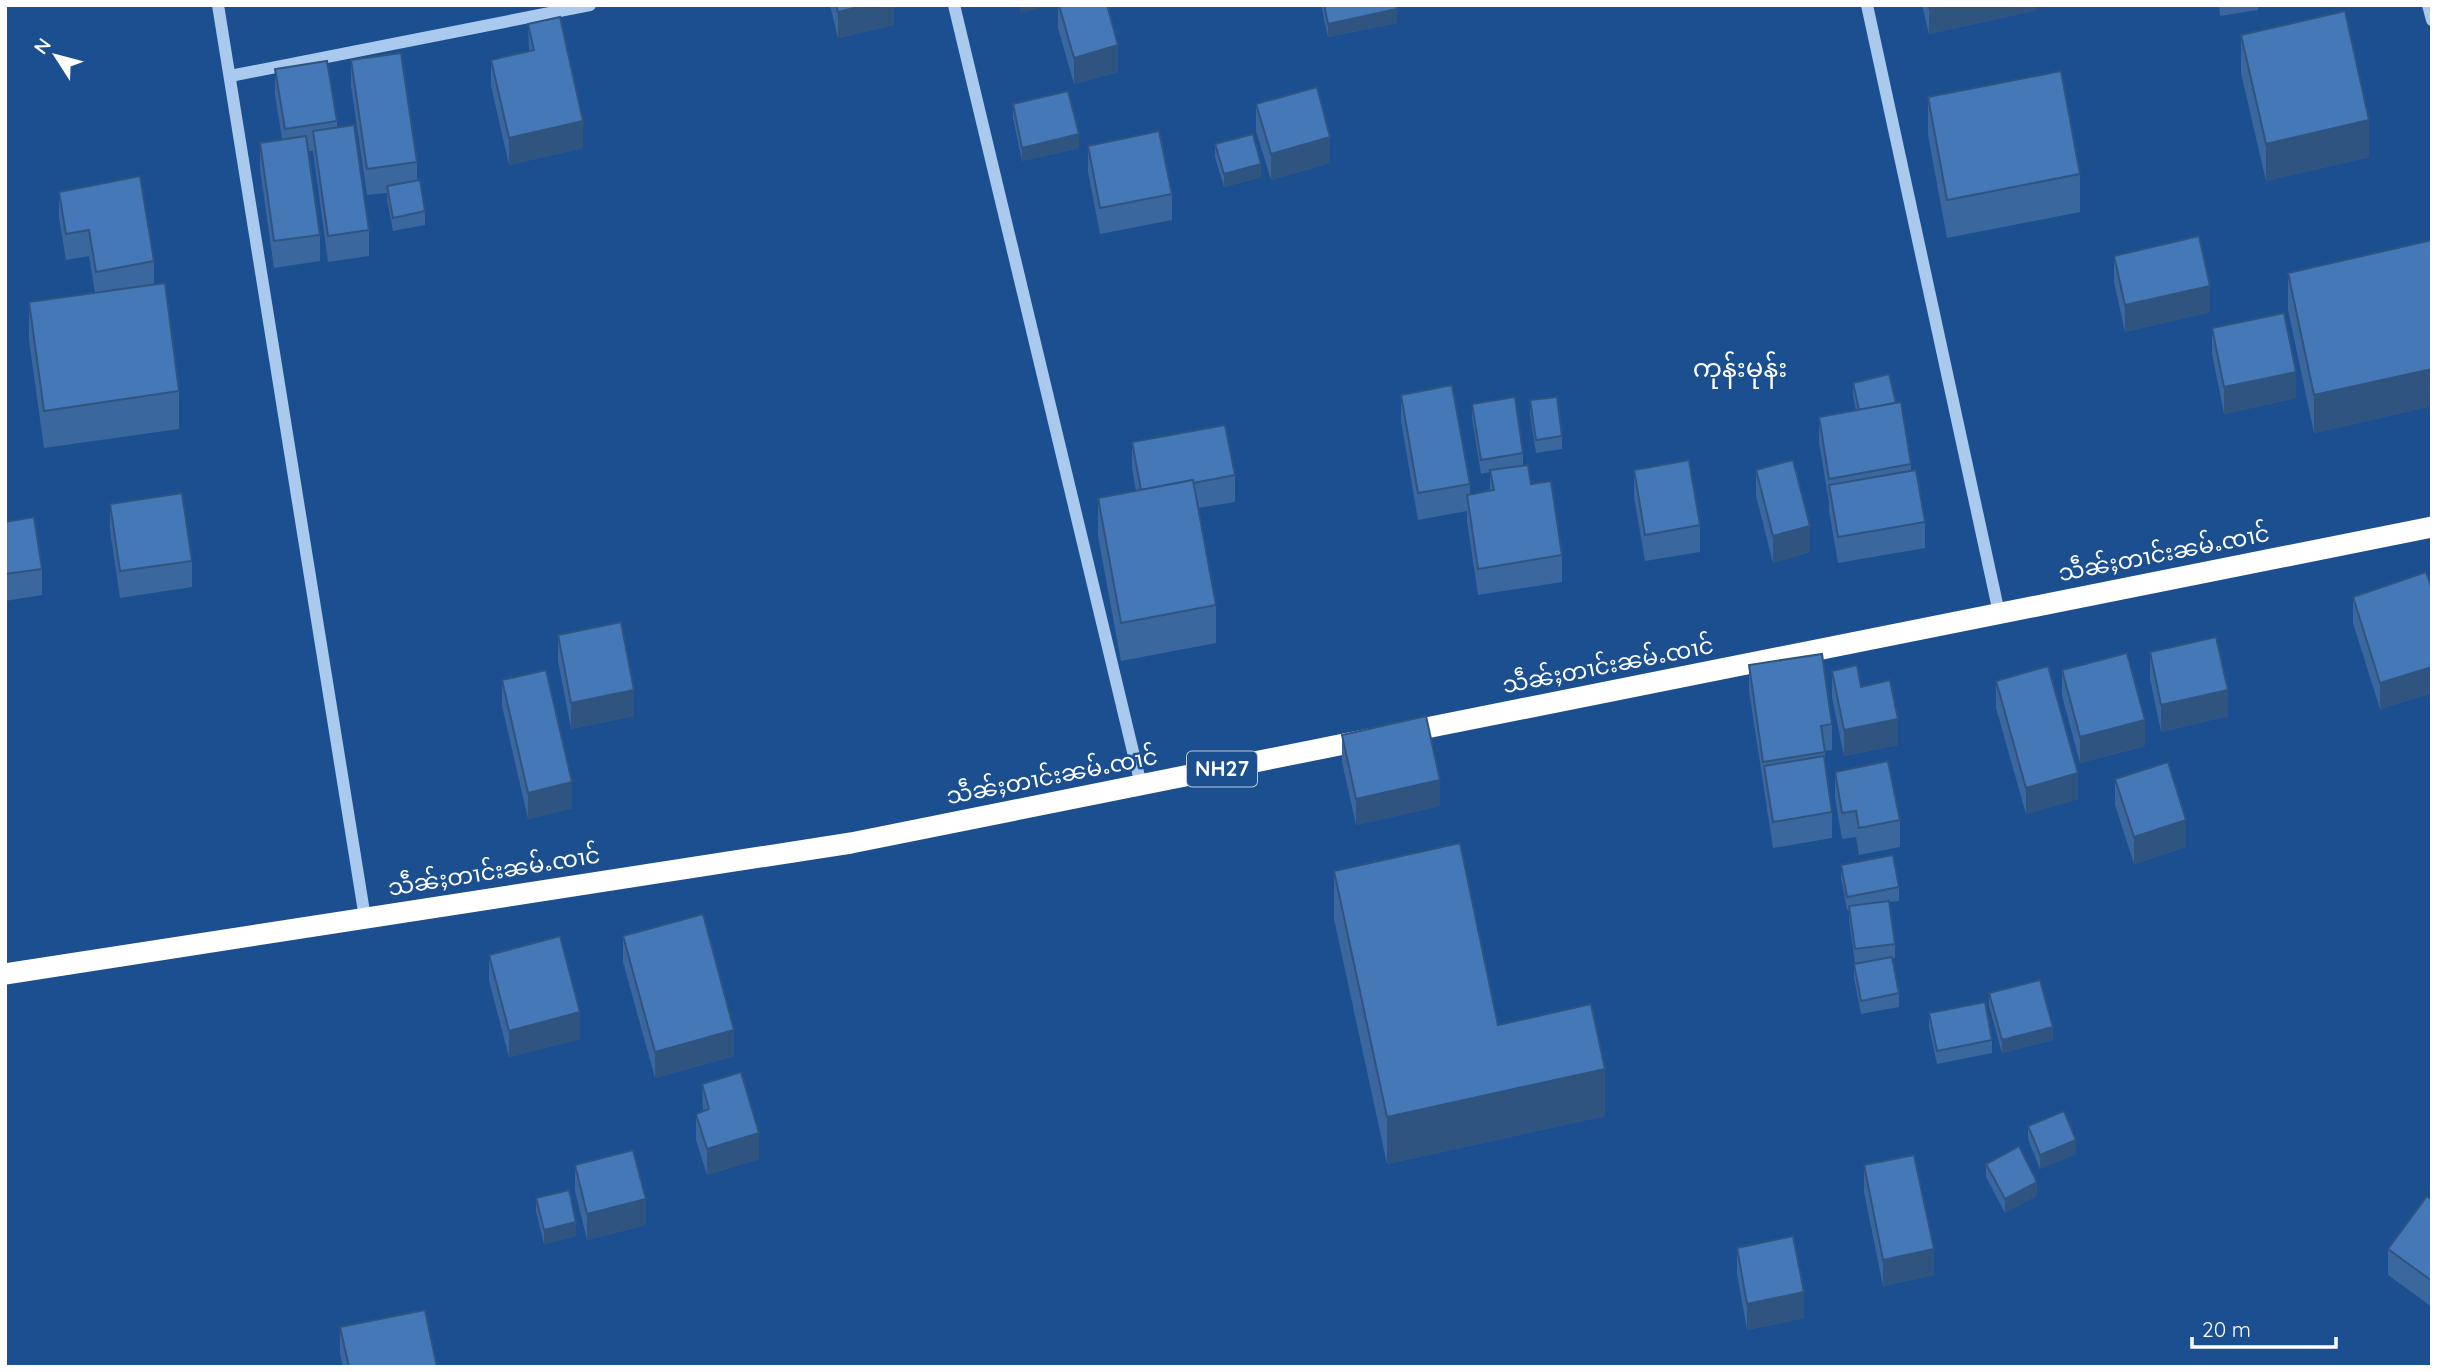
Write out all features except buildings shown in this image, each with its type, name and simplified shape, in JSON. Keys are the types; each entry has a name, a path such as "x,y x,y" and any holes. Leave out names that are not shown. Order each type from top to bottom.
{"highway":[{"name":"သဵၼ်ႈတၢင်းၼမ်ႉၸၢင်","path":"5,974 851,843 2432,527"}],"street":[{"path":"218,5 365,918"},
{"path":"230,76 590,5"},
{"path":"954,5 1141,785"},
{"path":"1867,5 2000,613"},
{"path":"2428,5 2432,20"}],"district":[{"name":"ကုန်းမုန်း","path":"1740,368"}]}
